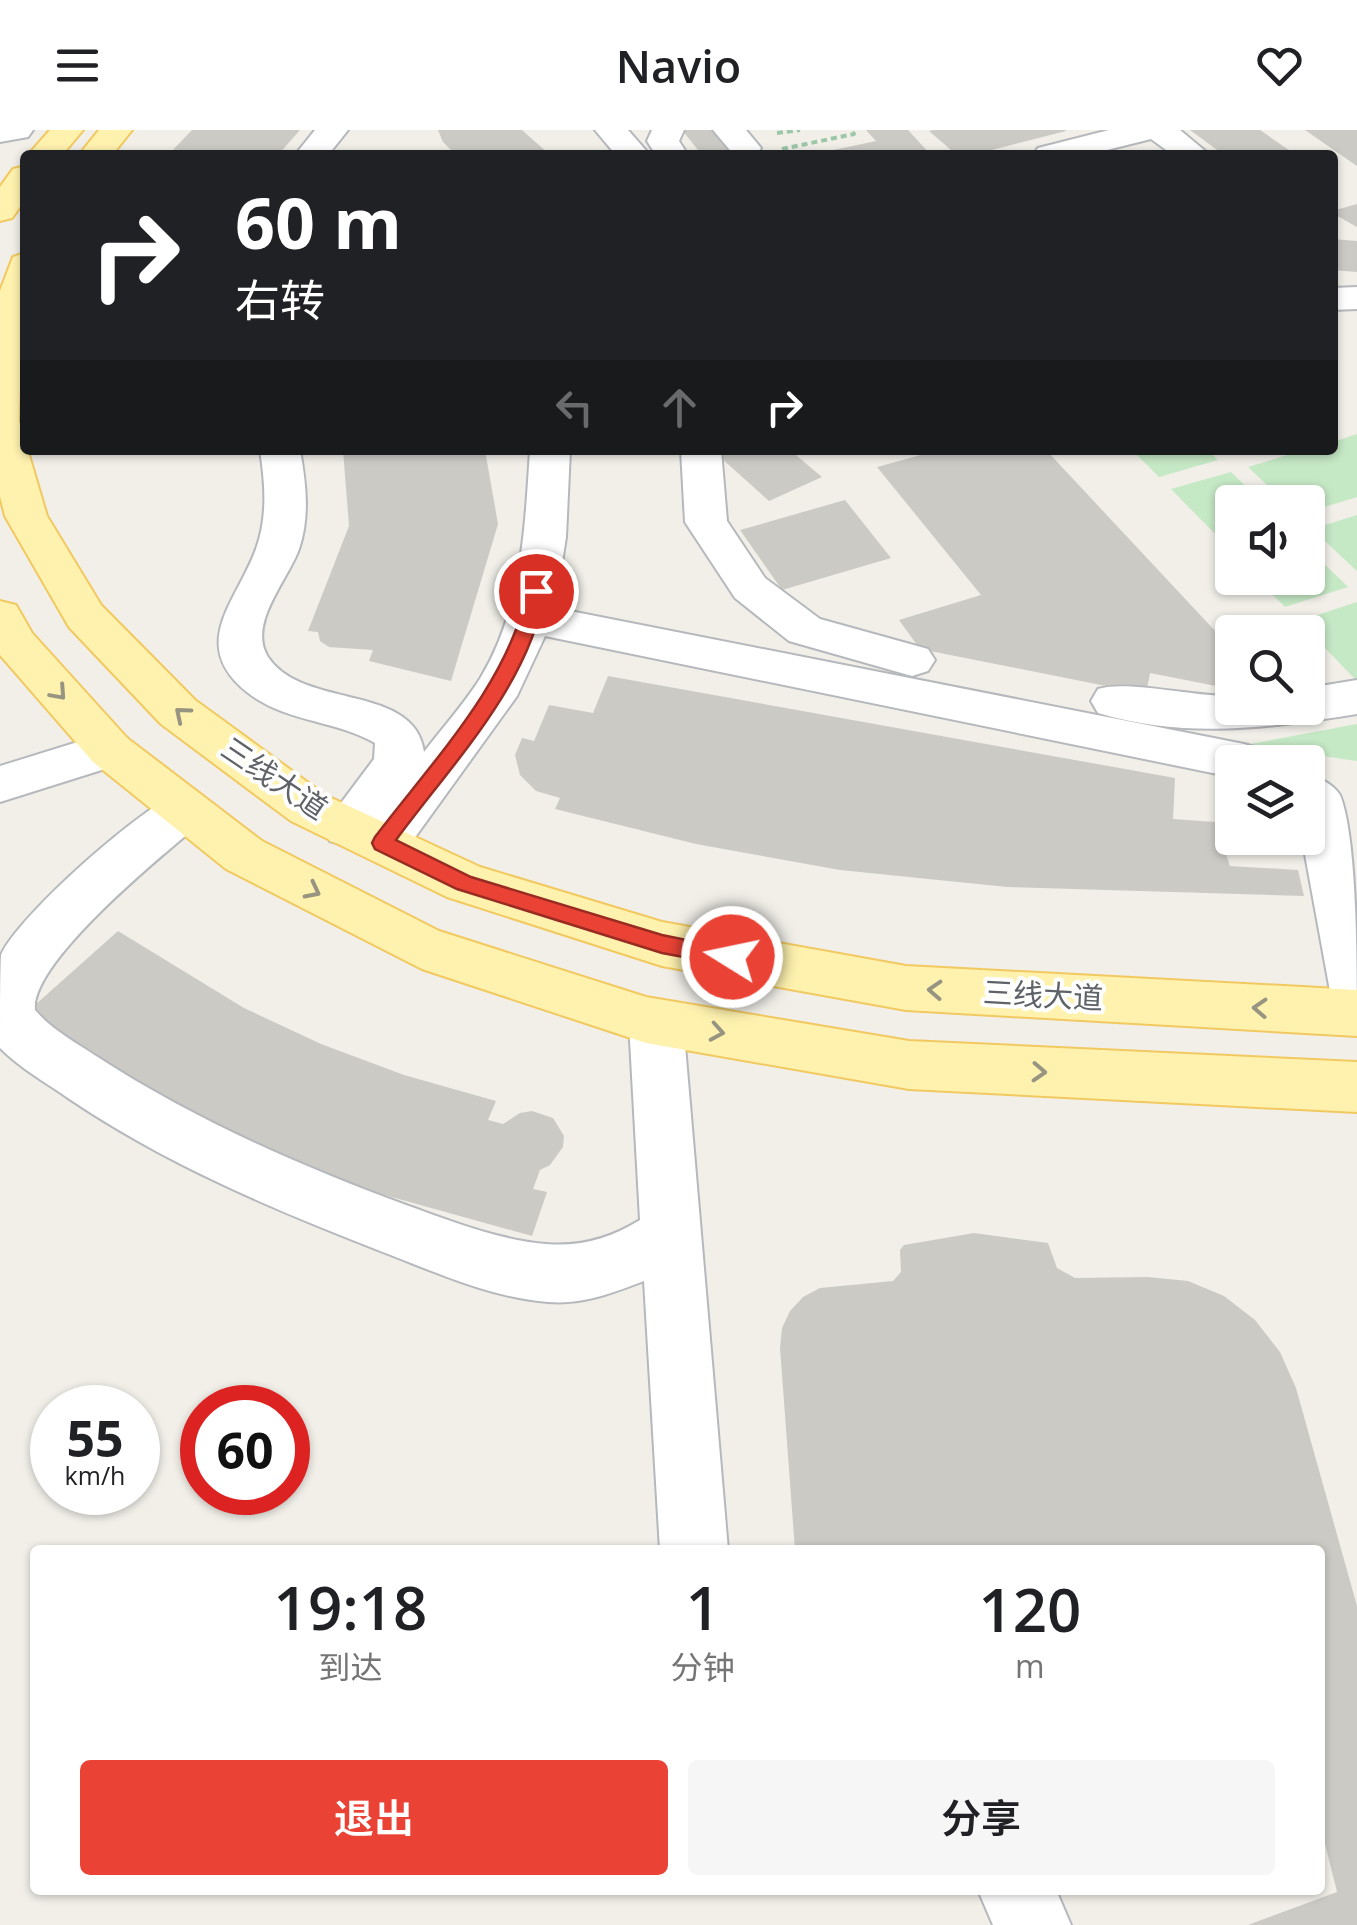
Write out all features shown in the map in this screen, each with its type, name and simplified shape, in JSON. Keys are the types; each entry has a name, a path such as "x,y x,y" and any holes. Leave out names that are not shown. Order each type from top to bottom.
{"main road":[{"path":"49,150 67,130"},
{"path":"99,150 116,130"},
{"path":"0,211 20,183"},
{"name":"三线大道","path":"20,283 2,351 0,421 26,516 85,616 178,712 308,808 465,883 662,944 906,988 1357,1014"},
{"path":"0,616 15,643 110,750 185,809 244,855 422,947 656,1022 909,1066 1357,1087"}],"lane":[{"path":"0,132 17,130"},
{"path":"316,150 332,130"},
{"path":"611,130 629,150"},
{"path":"1069,150 1147,130"},
{"path":"1159,130 1187,150"},
{"path":"281,455 287,494 278,548 240,626 243,657 262,680 293,698 378,723 395,733 401,749 365,835"},
{"path":"365,835 501,684 531,618 545,537 550,455"},
{"path":"701,455 706,522 750,588 804,630 876,652 1156,709 1215,713"},
{"path":"531,618 1215,756"},
{"path":"1325,701 1357,696"},
{"path":"0,784 110,750"},
{"path":"185,809 98,880 30,958 12,986 7,1004 18,1030 116,1100 226,1159 358,1215 499,1264 571,1274 629,1258 671,1234"},
{"path":"1325,826 1357,991"},
{"path":"656,1022 694,1545"},
{"path":"1019,1895 1032,1925"}],"path":[{"path":"754,140 800,130"},
{"path":"754,140 804,144 854,134 850,130"},
{"path":"794,133 804,144"},
{"path":"845,136 854,145"}],"green space":[{"path":"1357,434 1357,497 1325,507 1325,485 1267,485 1248,467 1288,455 1338,455 1338,440"},
{"path":"1137,455 1213,455 1218,460 1159,477"},
{"path":"1231,472 1244,485 1215,485 1215,534 1171,489"},
{"path":"1357,515 1357,571 1325,541 1325,525"},
{"path":"1325,565 1348,587 1325,594"},
{"path":"1273,595 1323,595 1285,607"},
{"path":"1357,602 1357,680 1325,648 1325,615 1317,615"},
{"path":"1357,724 1357,761 1325,756 1325,745 1245,745"}],"building":[{"path":"192,130 300,130 282,150 173,150"},
{"path":"438,130 522,130 544,150 451,150"},
{"path":"682,130 716,130 733,150 698,150"},
{"path":"866,130 908,130 926,150 834,150 876,141"},
{"path":"1190,130 1260,130 1289,150 1217,150"},
{"path":"1305,130 1357,130 1357,166"},
{"path":"929,131 1066,131 992,150 951,150"},
{"path":"1357,204 1357,227 1338,216 1338,209"},
{"path":"1338,239 1357,241 1357,272 1338,270"},
{"path":"343,455 486,455 498,524 451,681 369,661 373,650 329,647 320,641 318,632 308,631 349,526"},
{"path":"796,455 822,477 769,501 720,457"},
{"path":"921,455 1051,455 1215,631 1215,686 1150,673 1146,694 920,649 899,620 981,595 877,467"},
{"path":"845,500 891,558 782,590 740,530"},
{"path":"608,676 1175,778 1173,819 1215,822 1215,855 1226,855 1230,866 1298,870 1304,896 1007,887 840,870 696,844 555,809 560,798 536,791 520,775 515,755 522,738 534,741 549,705 593,713"},
{"path":"118,931 244,1008 321,1044 404,1075 496,1101 488,1120 503,1124 520,1113 532,1111 553,1118 564,1136 563,1147 550,1165 540,1170 533,1189 547,1192 532,1236 345,1184 250,1146 91,1058 26,1013"},
{"path":"974,1233 1048,1243 1057,1268 1075,1278 1188,1281 1224,1296 1255,1320 1280,1352 1296,1388 1357,1606 1357,1925 1248,1925 1337,1892 1325,1844 1325,1545 795,1545 780,1348 782,1328 803,1297 820,1288 893,1281 901,1272 900,1250 904,1245"}],"route":[{"path":"536,591 531,618 501,684 382,843 465,883 662,944 732,957"}]}
